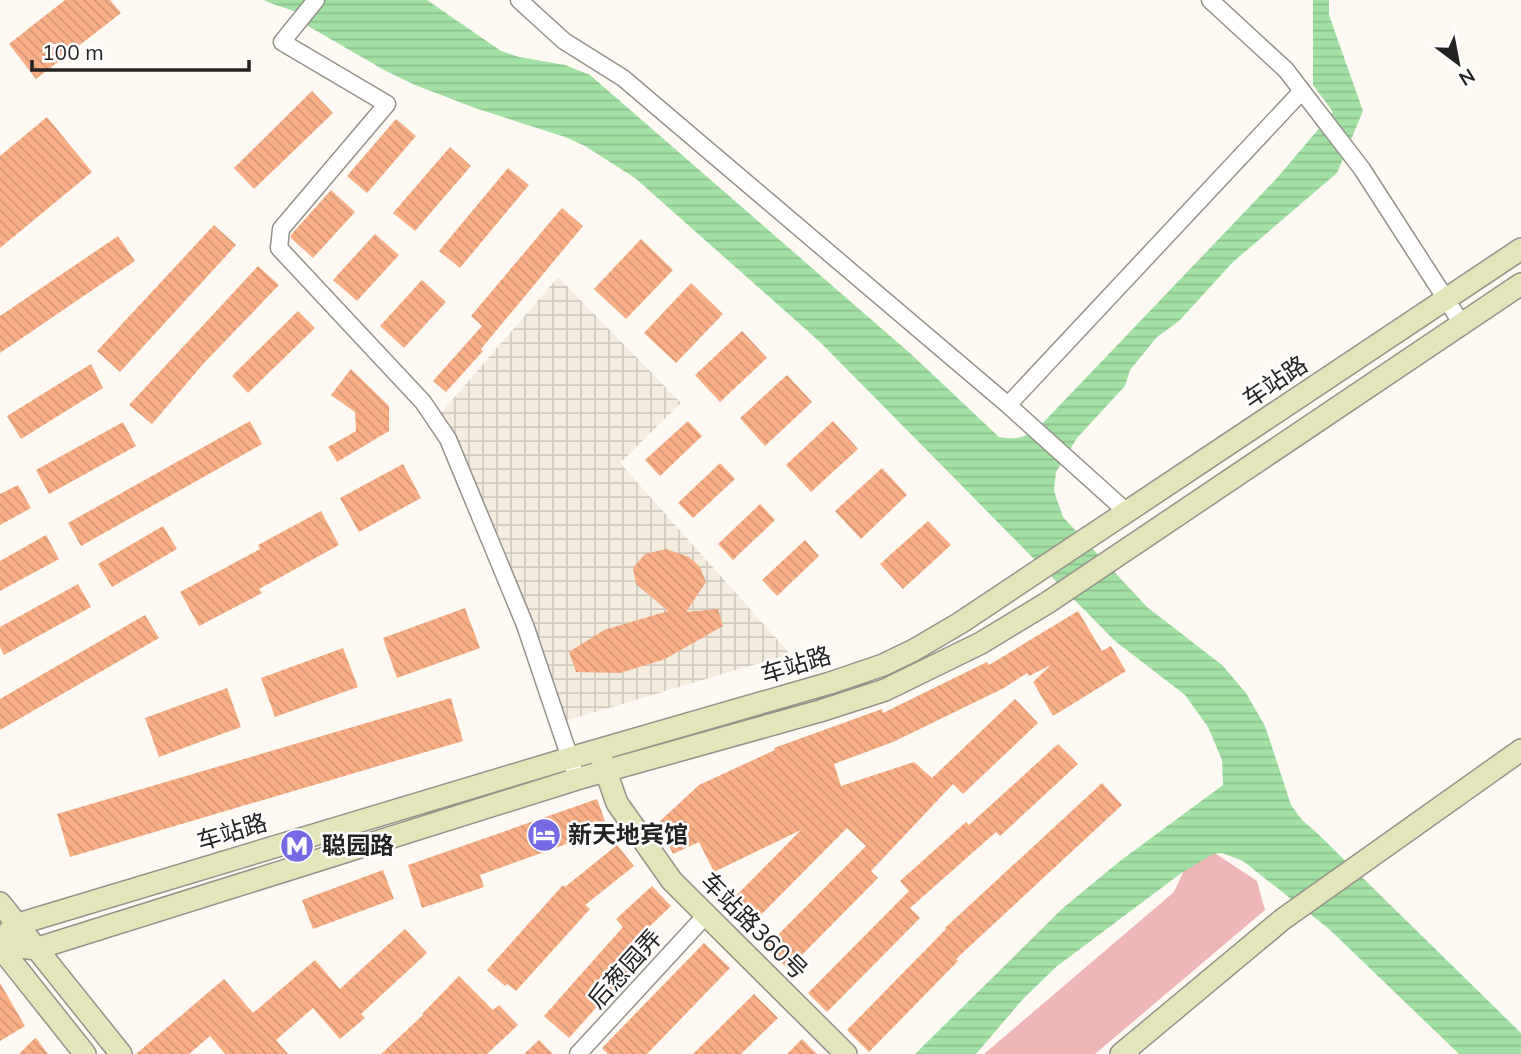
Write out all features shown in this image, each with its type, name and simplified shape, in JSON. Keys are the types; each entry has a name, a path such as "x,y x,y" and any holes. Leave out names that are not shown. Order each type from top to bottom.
{"main road":[{"name":"车站路","path":"15,925 883,665 960,623 1521,249"},
{"name":"车站路","path":"0,944 35,949 577,779 820,711 885,690 981,643 1047,603 1521,284"},
{"path":"1121,1054 1283,919 1521,750"},
{"name":"车站路360号","path":"599,751 617,803 672,881 846,1054"},
{"path":"0,903 121,1054"},
{"path":"15,925 0,944 85,1054"}],"street":[{"path":"316,0 282,42 387,104 281,229 279,248 424,402 449,439 525,625 577,779"},
{"path":"519,0 564,41 623,78 1009,405 1128,513"},
{"path":"1210,0 1286,70 1362,169 1462,324"},
{"path":"1009,405 1302,91"},
{"name":"后葱园弄","path":"578,1054 706,915"}],"shaded area":[{"path":"264,0 427,0 501,51 565,65 590,75 912,355 999,437 1010,438 1024,436 1038,428 1277,178 1333,112 1313,85 1313,0 1329,0 1329,15 1363,111 1337,173 1233,262 1179,321 1157,337 1130,370 1125,386 1077,438 1056,472 1054,491 1063,517 1147,607 1222,665 1246,693 1265,726 1291,805 1302,820 1521,1033 1521,1054 1459,1054 1329,929 1243,861 1222,853 1213,854 1180,874 1056,967 1023,999 976,1054 915,1054 1063,908 1120,861 1223,785 1222,760 1208,727 1185,695 1115,641 820,342 635,178 585,146 565,137 415,85 308,26 295,12"},
{"path":"558,277 681,403 620,463 790,654 558,723 435,420"},
{"path":"1210,850 1257,881 1265,910 1095,1054 984,1054 1174,892 1188,862"}],"building":[{"path":"65,0 110,0 121,13 36,79 9,44"},
{"path":"312,91 333,113 254,189 234,168"},
{"path":"47,117 92,172 0,248 0,156"},
{"path":"396,119 416,136 367,193 347,176"},
{"path":"450,147 471,166 415,231 393,213"},
{"path":"508,168 529,185 460,268 439,251"},
{"path":"331,190 355,212 313,258 291,235"},
{"path":"562,208 583,226 481,349 483,351 446,392 433,381 482,326 471,316"},
{"path":"214,225 236,245 120,372 97,351"},
{"path":"375,234 399,255 357,301 333,280"},
{"path":"118,236 135,261 0,353 0,316"},
{"path":"641,239 673,270 626,319 594,289"},
{"path":"258,266 279,285 204,363 152,424 129,405"},
{"path":"422,280 446,302 404,348 380,326"},
{"path":"691,283 723,314 676,363 644,333"},
{"path":"298,311 315,328 248,393 232,376"},
{"path":"742,331 767,358 720,402 695,375"},
{"path":"91,364 103,388 21,439 7,416"},
{"path":"351,369 389,406 389,431 337,462 328,447 356,431 355,412 331,395"},
{"path":"787,375 812,402 765,446 740,418"},
{"path":"250,421 262,444 81,546 68,523"},
{"path":"688,421 702,436 660,476 645,460"},
{"path":"833,421 858,449 811,492 786,465"},
{"path":"123,422 136,446 49,494 36,470"},
{"path":"720,463 735,479 693,518 678,503"},
{"path":"403,464 421,498 359,532 340,498"},
{"path":"882,468 907,495 861,539 835,511"},
{"path":"18,485 31,508 0,525 0,494"},
{"path":"760,504 775,520 733,560 718,544"},
{"path":"321,511 339,545 259,589 262,593 199,626 180,592 260,549 258,545"},
{"path":"928,521 951,545 903,589 880,564"},
{"path":"163,526 177,549 112,587 98,564"},
{"path":"46,535 59,559 0,591 0,561"},
{"path":"805,540 819,556 777,596 762,580"},
{"path":"666,549 689,557 700,567 706,582 686,612 718,609 723,626 665,659 620,673 576,672 569,652 604,630 668,611 636,584 633,568 645,554"},
{"path":"78,584 91,607 4,655 0,647 0,627"},
{"path":"465,608 480,648 397,678 383,638"},
{"path":"1078,611 1102,651 1111,646 1126,671 1053,716 1033,682 1051,665 1029,676 1027,673 1004,688 893,742 834,764 841,786 914,762 932,778 1015,699 1038,723 963,794 953,784 871,871 878,878 788,969 766,947 866,846 847,828 749,927 727,905 801,830 714,872 699,842 673,854 658,823 699,785 775,750 774,748 882,709 883,713 987,662 989,665"},
{"path":"145,615 159,638 0,730 0,699"},
{"path":"343,648 358,687 275,717 261,678"},
{"path":"227,688 241,727 159,757 145,718"},
{"path":"451,698 463,741 70,857 57,814"},
{"path":"1058,744 1078,764 1000,836 996,832 910,908 920,918 827,1012 808,993 909,891 900,881 966,822 969,825"},
{"path":"1102,783 1122,805 956,959 958,961 869,1052 847,1030 945,928"},
{"path":"597,799 608,829 480,875 484,887 422,908 408,865"},
{"path":"617,845 634,866 585,905 590,909 516,991 507,984 505,986 487,970 563,885 565,887"},
{"path":"383,870 394,899 313,929 302,900"},
{"path":"652,886 671,906 631,944 643,955 569,1038 544,1016 623,927 616,919"},
{"path":"405,929 427,953 361,1014 365,1018 340,1039 313,1008 276,1040 288,1054 225,1054 210,1036 189,1054 136,1054 224,979 253,1013 315,960 340,989"},
{"path":"704,943 730,968 647,1054 608,1054 602,1048"},
{"path":"459,976 493,1010 499,1005 518,1025 487,1054 381,1054 423,1015"},
{"path":"0,983 25,1026 0,1041"},
{"path":"754,994 778,1018 741,1054 693,1054"},
{"path":"36,1038 48,1054 19,1054 34,1039"},
{"path":"802,1039 817,1054 787,1054"},
{"path":"539,1040 553,1054 524,1054"}],"place":[{"name":"新天地宾馆","path":"544,835"},
{"name":"聪园路","path":"297,846"}]}
